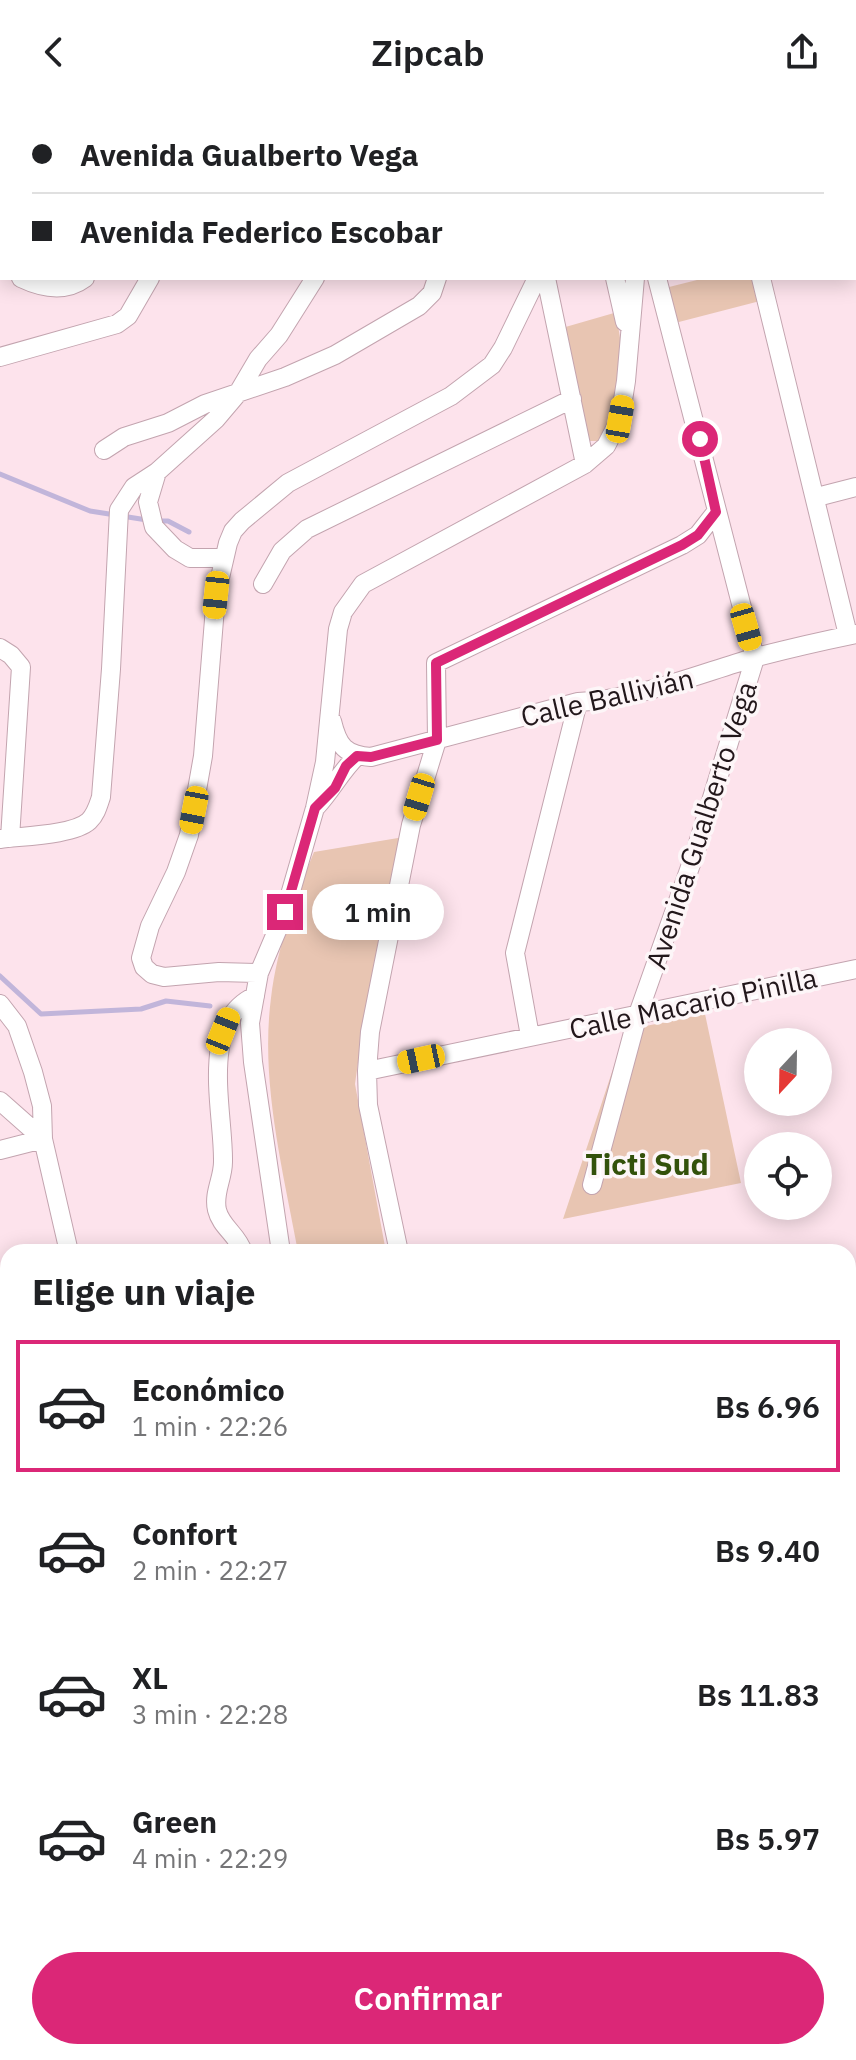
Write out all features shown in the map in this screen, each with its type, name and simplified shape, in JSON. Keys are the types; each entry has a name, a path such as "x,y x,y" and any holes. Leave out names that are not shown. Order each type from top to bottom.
{"street":[{"path":"26,280 47,288 65,288 81,280"},
{"path":"0,357 117,324 128,316 149,280"},
{"path":"0,648 21,667 5,838 70,830 87,823 95,814 101,797 119,510 134,487 157,472 216,419 279,335 314,280"},
{"path":"104,450 124,437 168,423 205,404 335,355 419,306 432,293 436,280"},
{"path":"259,973 219,972 164,977 152,974 144,967 141,958 147,935 189,835 203,756 210,655 223,558 233,531 288,483 451,396 492,365 536,280"},
{"path":"546,280 585,464"},
{"path":"615,280 629,337"},
{"path":"280,1244 250,1023 259,973 285,912 315,808 325,762 334,655 343,612 363,584 585,464 606,446 620,419 635,280"},
{"name":"Avenida Gualberto Vega","path":"592,1185 638,1014 695,853 755,658 658,280"},
{"path":"762,280 852,634"},
{"path":"258,359 258,372 272,381"},
{"path":"263,584 282,551 307,529 572,399"},
{"path":"157,472 148,502 154,527 175,549 190,558 223,558"},
{"path":"817,497 856,487"},
{"path":"397,1244 368,1105 367,1071 370,1032 411,825 437,740 436,663 682,545 698,535 716,512"},
{"name":"Calle Ballivián","path":"357,756 371,757 578,702 674,683 755,658 852,634"},
{"path":"530,1036 515,953 578,702"},
{"path":"315,808 335,788 346,766 357,756 336,740 329,710"},
{"name":"Calle Macario Pinilla","path":"367,1071 856,969"},
{"path":"241,1244 217,1211 216,1194 223,1162 219,1117 220,1055 223,1031 230,1015 242,1002 255,996"},
{"path":"0,1004 17,1026 33,1072 42,1106 43,1139 67,1244"},
{"path":"0,1101 43,1139"},
{"path":"0,1150 43,1139"}],"shaded area":[{"path":"697,280 755,280 760,301 675,323 665,288"},
{"path":"614,313 621,345 620,378 605,427 598,441 590,441 584,431 562,328"},
{"path":"404,837 361,1041 355,1084 385,1244 296,1244 280,1158 268,1062 271,998 282,942 314,852"},
{"path":"705,1014 741,1183 563,1219 626,1030"}],"waterway":[{"path":"0,474 90,511 147,520"},
{"path":"157,521 168,521 189,532"},
{"path":"0,976 41,1014 141,1009 166,1001 210,1006"}],"district":[{"name":"Ticti Sud","path":"647,1163"}],"route":[{"path":"285,912 315,808 335,788 346,766 357,756 371,757 437,740 436,663 698,535 716,512 700,439"}]}
